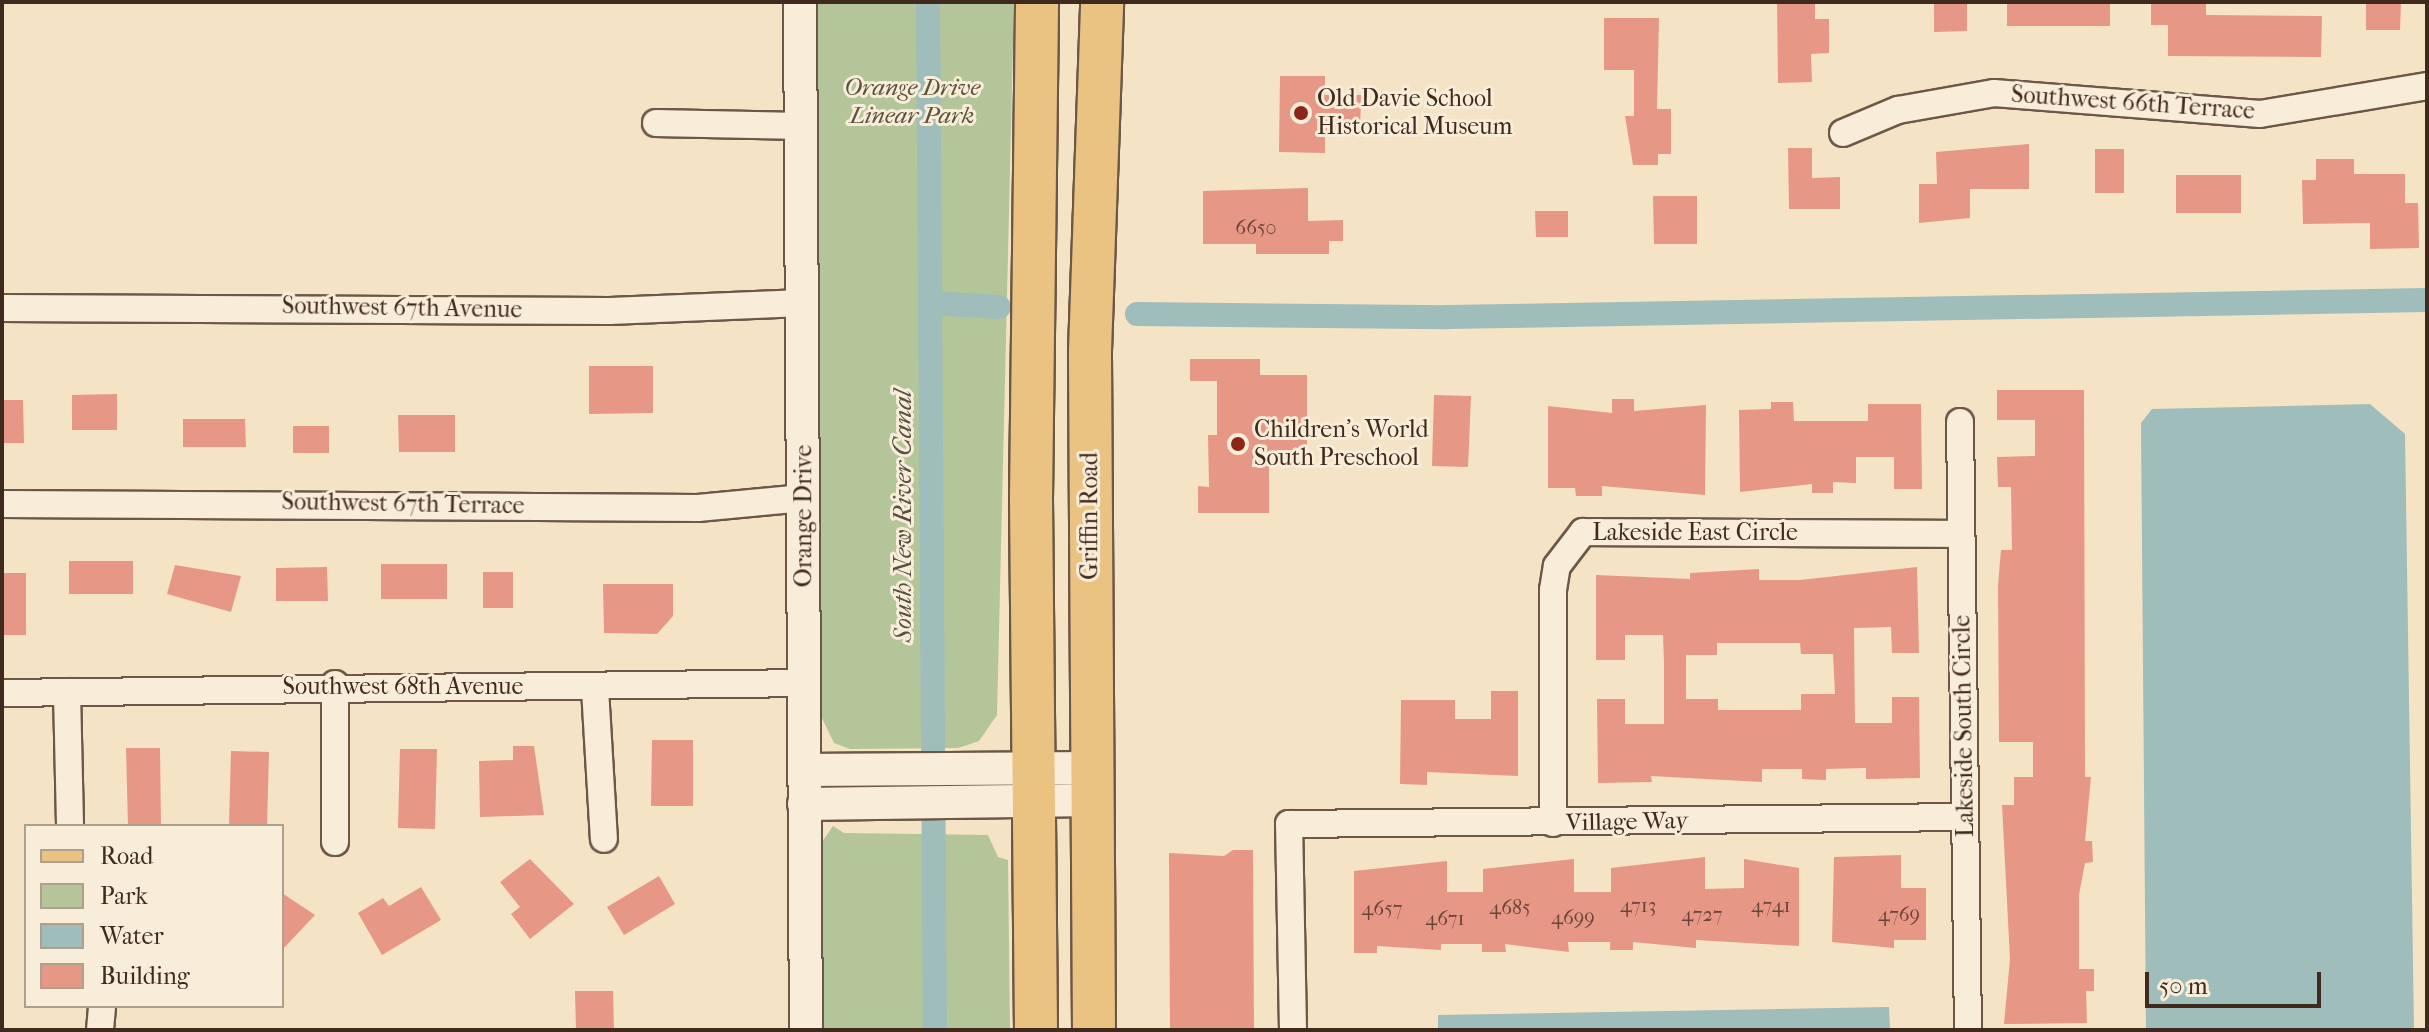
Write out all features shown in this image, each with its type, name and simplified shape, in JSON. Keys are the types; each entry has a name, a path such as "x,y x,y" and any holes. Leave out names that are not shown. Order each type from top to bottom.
{"main road":[{"path":"1036,1030 1033,784 1037,2"},
{"name":"Griffin Road","path":"1094,1030 1095,168 1102,2"},
{"path":"1036,102 1070,115 1095,168"}],"street":[{"name":"Orange Drive","path":"800,2 806,1030"},
{"name":"Southwest 66th Terrace","path":"1843,133 1898,110 1994,93 2260,114 2427,86"},
{"path":"656,123 802,126"},
{"name":"Southwest 67th Avenue","path":"2,308 610,311 803,303"},
{"name":"Lakeside South Circle","path":"1960,422 1968,1030"},
{"name":"Southwest 67th Terrace","path":"2,504 698,508 804,498"},
{"name":"Lakeside East Circle","path":"1553,823 1553,590 1557,566 1583,532 1961,534"},
{"name":"Southwest 68th Avenue","path":"2,693 335,684 595,689 804,683"},
{"path":"335,684 335,842"},
{"path":"595,689 604,839"},
{"path":"67,692 70,824"},
{"path":"804,770 989,769 1033,784 1092,784"},
{"path":"804,804 990,801 1033,784"},
{"name":"Village Way","path":"1293,1030 1289,824 1965,817"},
{"path":"100,1030 102,1008"}],"green space":[{"name":"Orange Drive Linear Park","path":"812,2 1014,2 997,715 979,741 958,748 850,749 834,743 819,712"},
{"path":"833,826 844,833 988,835 998,857 1008,860 1010,1030 817,1030 819,846"}],"water":[{"path":"2370,404 2405,434 2414,1030 2146,1030 2141,423 2152,409"},
{"path":"1889,1007 1890,1030 1438,1030 1438,1015"}],"building":[{"path":"1777,2 1815,2 1815,19 1829,19 1829,53 1811,54 1812,82 1778,83"},
{"path":"1934,2 1967,2 1967,31 1934,32"},
{"path":"2007,2 2110,2 2110,26 2007,26"},
{"path":"2151,2 2206,2 2206,15 2322,16 2321,57 2168,56 2168,25 2151,25"},
{"path":"2366,2 2401,2 2400,30 2366,30"},
{"path":"1604,18 1659,18 1657,109 1671,109 1671,154 1658,154 1658,165 1633,165 1625,116 1634,116 1634,70 1604,70"},
{"path":"1280,76 1325,76 1325,95 1361,95 1360,134 1325,133 1325,153 1279,152"},
{"path":"2029,144 2029,189 1970,189 1970,218 1919,223 1919,184 1937,184 1936,152"},
{"path":"1788,148 1812,148 1812,178 1840,177 1840,209 1789,209"},
{"path":"2095,149 2124,149 2124,193 2095,193"},
{"path":"2316,159 2354,159 2354,174 2405,174 2405,203 2418,203 2419,248 2370,249 2370,223 2303,224 2302,180 2316,180"},
{"path":"2176,175 2241,175 2241,213 2176,213"},
{"path":"1308,188 1308,221 1343,220 1343,241 1329,241 1329,254 1256,254 1256,244 1203,244 1203,191"},
{"path":"1653,196 1697,196 1697,244 1654,244"},
{"path":"1535,211 1568,211 1568,237 1536,237"},
{"name":"Children's World South Preschool","path":"1190,359 1260,359 1260,375 1307,375 1307,454 1269,454 1269,513 1198,513 1198,486 1209,487 1208,435 1217,435 1217,381 1190,381"},
{"path":"589,366 653,366 653,413 589,414"},
{"path":"1997,390 2084,390 2085,777 2091,777 2085,841 2092,841 2093,862 2085,863 2079,895 2079,969 2094,969 2094,991 2086,991 2087,1023 2004,1024 2010,959 2002,805 2014,805 2014,777 2033,777 2033,742 1999,742 1998,585 2001,550 2012,550 2011,487 1998,487 1997,457 2035,456 2035,420 1997,420"},
{"path":"117,394 117,430 72,430 72,395"},
{"path":"1434,395 1471,396 1468,467 1432,466"},
{"path":"1612,399 1634,399 1634,411 1706,405 1705,495 1602,486 1602,496 1576,496 1575,488 1548,488 1548,406 1612,413"},
{"path":"2,400 23,400 24,443 2,443"},
{"path":"1771,402 1793,402 1794,421 1868,421 1868,404 1921,404 1922,489 1894,489 1894,457 1856,457 1856,483 1833,482 1833,493 1812,493 1812,484 1740,492 1739,410 1771,409"},
{"path":"398,415 455,415 455,452 399,452"},
{"path":"183,419 245,419 246,447 183,447"},
{"path":"293,426 329,426 329,453 293,453"},
{"path":"69,561 133,561 133,594 69,594"},
{"path":"381,564 447,564 447,599 381,599"},
{"path":"175,565 241,576 231,612 167,594"},
{"path":"327,567 328,601 276,601 276,568"},
{"path":"1917,567 1919,653 1892,653 1891,627 1854,628 1855,723 1892,723 1892,697 1919,697 1920,778 1866,779 1866,768 1826,769 1826,780 1802,779 1802,769 1762,769 1762,782 1651,776 1652,782 1598,783 1597,699 1625,699 1625,724 1664,724 1664,662 1663,635 1625,635 1625,660 1596,660 1596,575 1690,579 1690,573 1759,569 1759,580 1800,580","holes":["1717,643 1800,643 1801,654 1833,654 1835,694 1801,694 1801,710 1718,710 1718,699 1686,699 1686,655 1717,655"]},
{"path":"483,572 513,572 513,608 483,608"},
{"path":"2,573 26,573 26,635 2,635"},
{"path":"603,584 673,584 673,616 657,634 604,633"},
{"path":"1491,691 1518,691 1518,776 1427,772 1427,785 1400,784 1401,700 1455,700 1455,719 1491,719"},
{"path":"652,740 693,740 693,806 651,806"},
{"path":"513,746 534,746 544,815 480,817 479,761 513,760"},
{"path":"126,748 160,748 161,824 128,824"},
{"path":"400,749 437,749 435,829 398,828"},
{"path":"231,751 269,752 267,824 229,824"},
{"path":"1233,850 1253,850 1254,1030 1170,1030 1169,853 1224,856"},
{"path":"1901,855 1901,888 1926,888 1926,940 1894,940 1894,948 1832,942 1834,857"},
{"path":"1705,857 1705,889 1744,888 1744,859 1799,868 1799,946 1696,940 1696,948 1633,942 1633,950 1610,950 1610,942 1568,942 1569,952 1505,944 1506,952 1482,952 1482,944 1441,944 1441,950 1377,946 1377,953 1354,953 1354,871 1447,861 1447,892 1483,892 1483,869 1574,859 1574,892 1611,892 1611,868"},
{"path":"530,859 574,904 530,939 511,914 520,907 500,882"},
{"path":"659,876 675,904 624,935 607,907"},
{"path":"421,887 441,920 382,955 358,913 383,898 389,906"},
{"path":"284,894 315,915 284,948"},
{"path":"575,991 613,991 614,1030 576,1030"}],"waterway":[{"name":"South New River Canal","path":"928,2 935,1030"},
{"path":"1137,314 1447,317 2427,300"},
{"path":"930,303 999,307"}],"place":[{"name":"Old Davie School Historical Museum","path":"1301,113"},
{"name":"Children's World South Preschool","path":"1238,444"}]}
